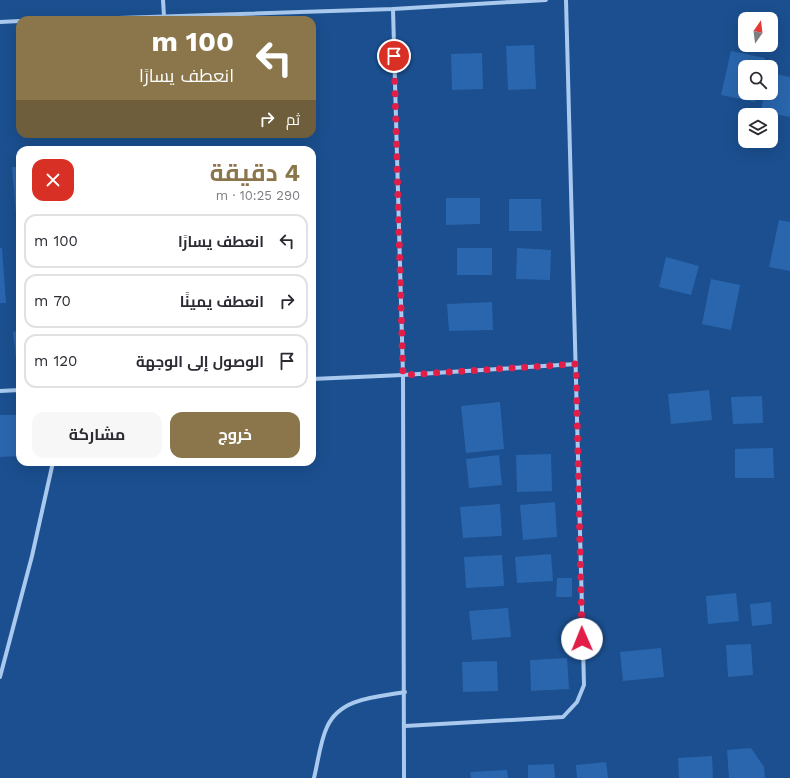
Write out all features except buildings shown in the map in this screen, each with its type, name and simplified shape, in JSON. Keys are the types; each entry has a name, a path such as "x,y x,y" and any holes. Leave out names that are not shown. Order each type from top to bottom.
{"street":[{"path":"163,0 164,16 393,9 546,0"},
{"path":"405,726 563,717 577,702 584,685 566,0"},
{"path":"393,9 403,375 405,692 404,778"},
{"path":"0,22 16,21"},
{"path":"316,379 576,364"},
{"path":"0,391 16,390"},
{"path":"0,677 32,556 52,466"},
{"path":"314,778 327,726 340,709 354,702 405,692"}],"route":[{"path":"394,56 403,375 576,364 582,639"}]}
